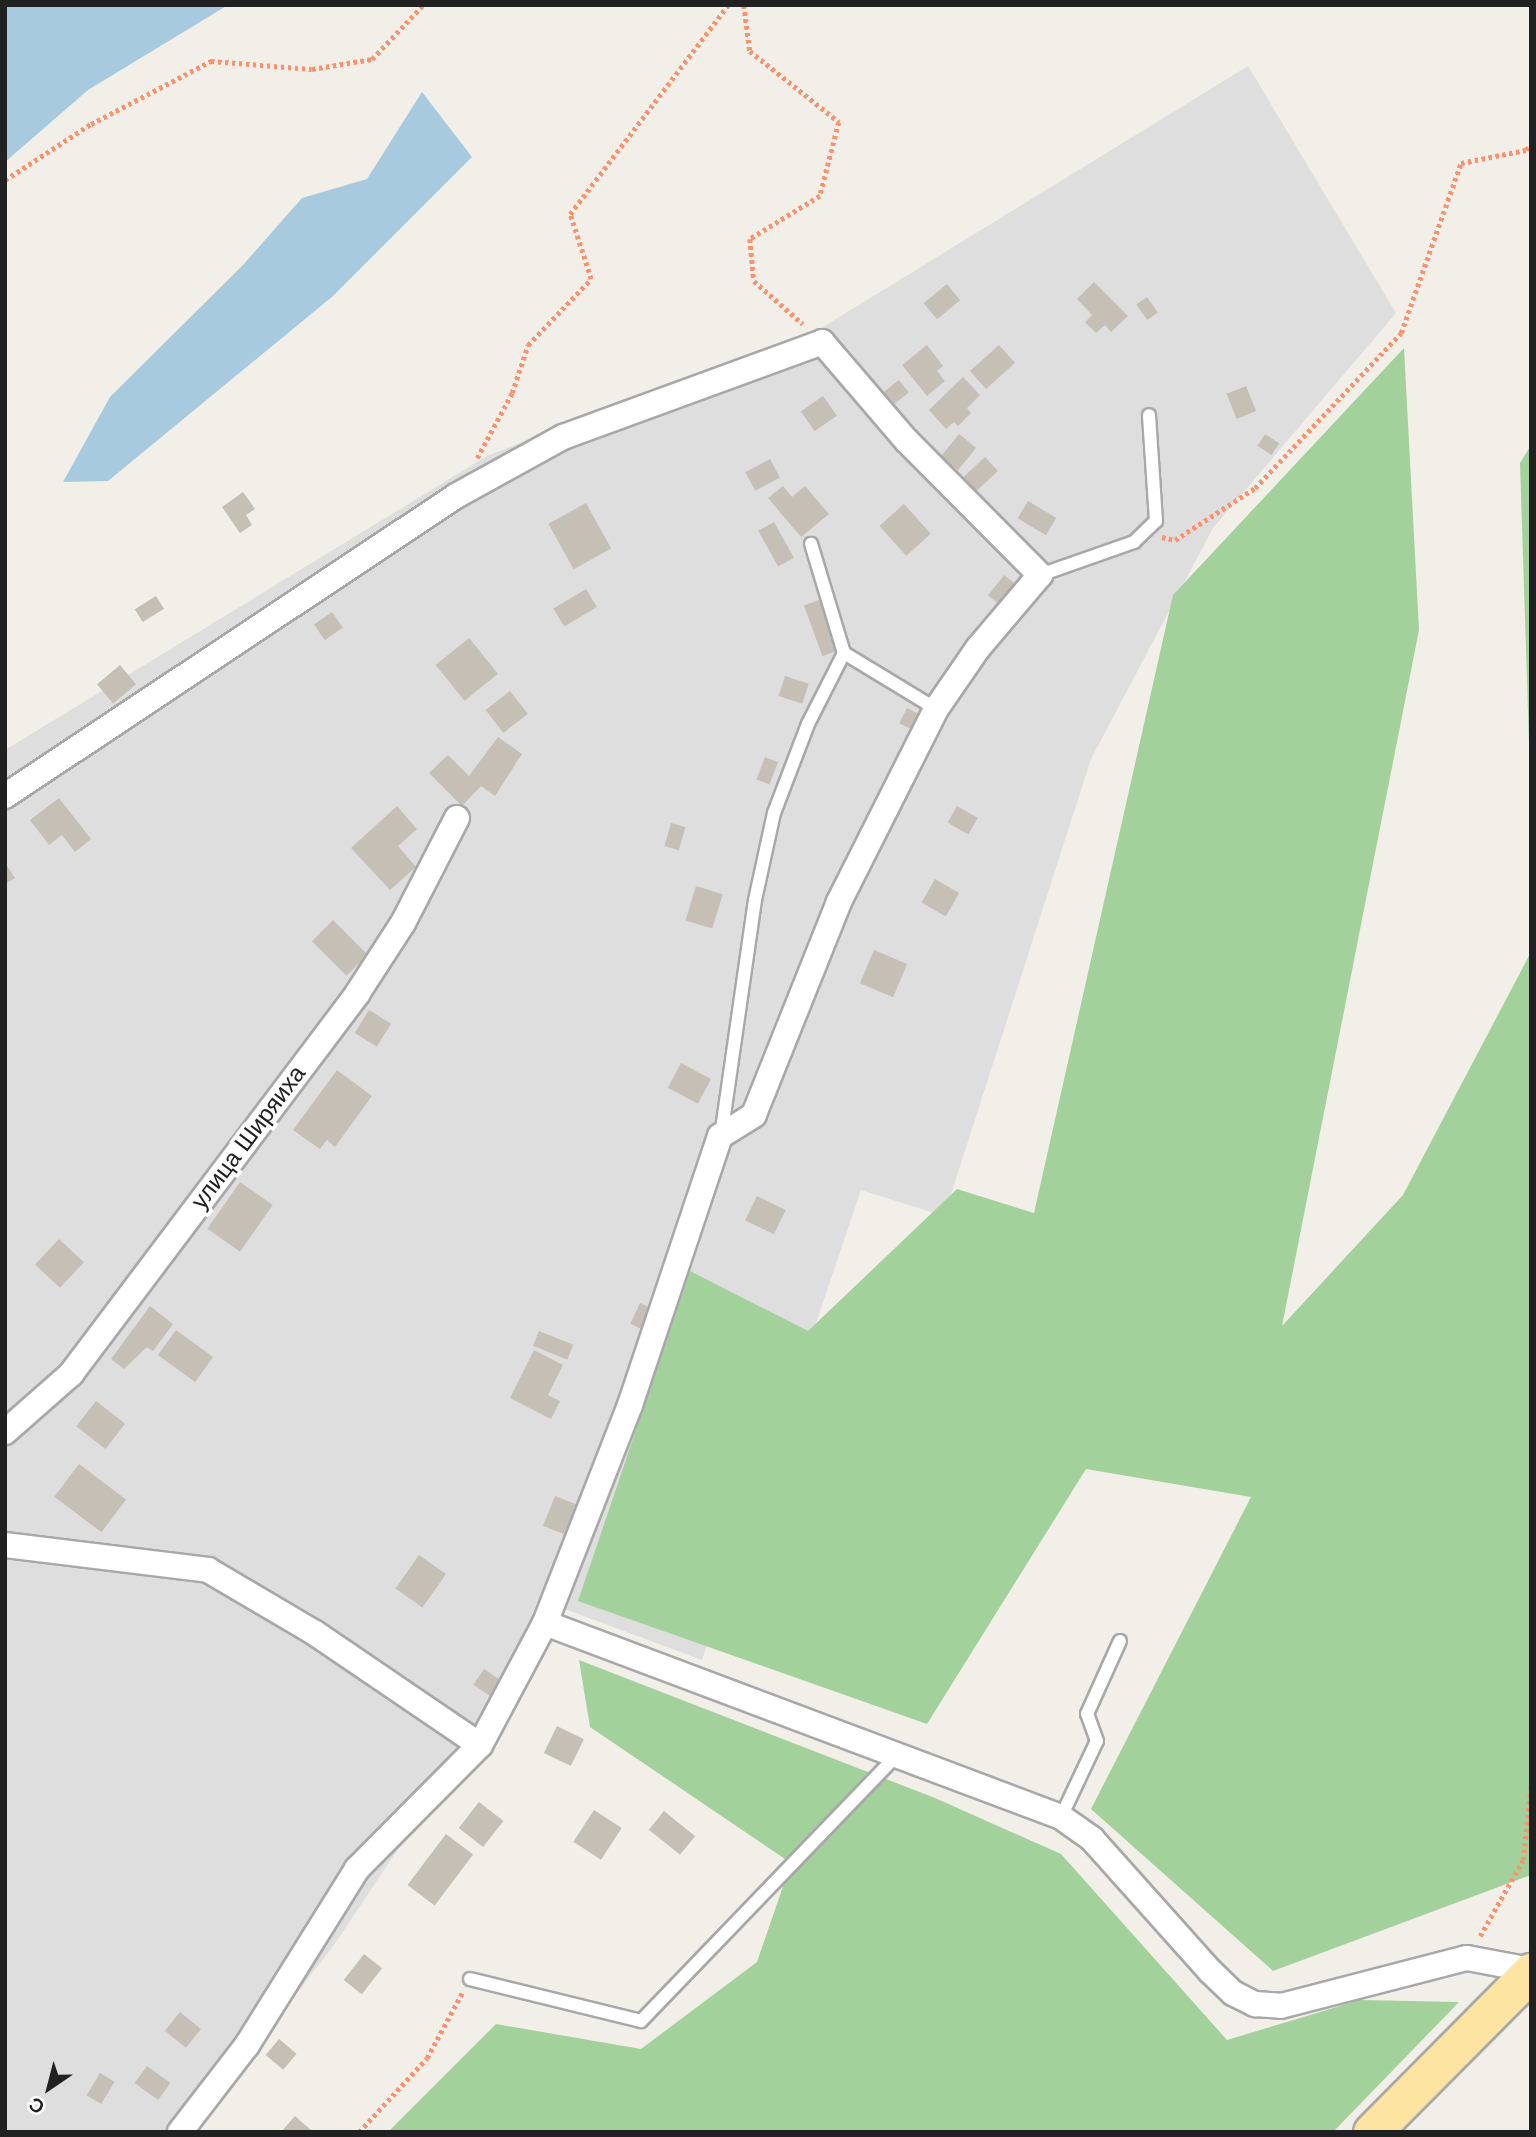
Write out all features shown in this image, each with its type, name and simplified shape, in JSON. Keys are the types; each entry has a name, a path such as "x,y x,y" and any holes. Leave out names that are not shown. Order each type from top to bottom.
{"main road":[{"path":"1373,2132 1531,1971"}],"street":[{"path":"5,796 456,496 563,437 822,342 907,441 1040,575 978,648 936,709 839,902 754,1115 720,1136 630,1405 545,1623 480,1745 357,1870 247,2045 180,2132"},
{"name":"улица Ширяиха","path":"5,1432 71,1374 358,994 403,923 457,818"},
{"path":"5,1545 208,1570 315,1633 480,1745"},
{"path":"545,1623 1061,1816 1092,1839 1210,1971 1233,1993 1255,2004 1281,2006 1468,1958 1531,1971"}],"lane":[{"path":"1040,575 1134,542 1147,533 1156,521 1149,415"},
{"path":"811,544 844,653 936,709"},
{"path":"720,1136 755,900 774,813 808,724 844,653"},
{"path":"1061,1816 1097,1741 1087,1714 1120,1641"},
{"path":"470,1979 641,2021 897,1755"}],"path":[{"path":"5,180 91,124 211,61 312,69 372,59 423,5"},
{"path":"456,496 512,393 528,345 591,279 570,214 728,5"},
{"path":"744,5 750,51 839,122 820,196 750,239 754,281 822,342"},
{"path":"1147,533 1175,540 1255,488 1401,333 1461,163 1526,150 1531,143"},
{"path":"1468,1958 1523,1860 1531,1785"},
{"path":"359,2132 427,2059 470,1979"}],"shaded area":[{"path":"1248,66 1396,313 1213,528 1091,759 944,1216 861,1190 702,1660 538,1599 511,1680 334,1945 190,2132 5,2132 5,750 487,456 739,357 810,335"}],"green space":[{"path":"1404,348 1419,630 1282,1326 1403,1195 1531,952 1531,1875 1273,1971 1091,1809 1251,1497 1086,1469 927,1724 578,1601 690,1271 808,1331 957,1189 1034,1213 1173,595"},
{"path":"1531,445 1531,805 1520,463"},
{"path":"579,1660 935,1798 1061,1854 1227,2040 1360,2000 1459,2002 1333,2132 388,2132 496,2024 641,2049 757,1962 791,1863 590,1727"}],"water":[{"path":"5,5 228,5 88,90 5,162"},
{"path":"422,92 472,157 333,296 108,481 63,482 110,397 243,265 302,198 367,179"}],"building":[{"path":"1094,282 1128,316 1111,332 1105,325 1096,333 1085,322 1092,315 1077,299"},
{"path":"947,284 960,300 937,319 924,303"},
{"path":"1147,297 1158,313 1147,320 1136,304"},
{"path":"927,345 943,366 937,371 945,381 927,396 902,365"},
{"path":"999,345 1015,363 986,389 970,371"},
{"path":"963,377 980,395 967,408 971,413 958,426 954,422 946,429 929,410"},
{"path":"899,380 909,393 894,404 884,392"},
{"path":"1246,386 1256,411 1237,419 1227,394"},
{"path":"823,396 837,416 815,431 801,411"},
{"path":"959,434 976,448 958,470 941,457"},
{"path":"1265,434 1279,443 1272,455 1257,446"},
{"path":"985,457 998,471 975,493 962,479"},
{"path":"770,459 780,478 755,491 745,472"},
{"path":"783,486 792,497 805,486 829,514 801,537 768,498"},
{"path":"243,492 255,509 246,515 252,525 240,533 222,507"},
{"path":"1028,501 1056,518 1046,535 1018,518"},
{"path":"586,503 611,548 574,569 548,524"},
{"path":"904,504 931,534 906,556 879,526"},
{"path":"774,522 794,558 778,567 758,531"},
{"path":"1004,575 1017,585 1001,605 988,595"},
{"path":"586,589 597,607 564,627 553,609"},
{"path":"156,596 164,609 143,622 135,609"},
{"path":"819,600 837,651 822,656 804,605"},
{"path":"332,612 343,628 325,640 314,625"},
{"path":"469,638 498,674 465,701 436,665"},
{"path":"120,665 136,684 113,703 97,684"},
{"path":"785,676 809,684 802,704 779,696"},
{"path":"510,691 528,714 503,733 486,710"},
{"path":"907,708 925,717 917,732 899,723"},
{"path":"498,737 522,754 495,796 481,786 462,806 429,773 448,755 469,776"},
{"path":"765,757 778,762 769,784 756,779"},
{"path":"59,798 91,839 75,852 62,835 49,845 30,820"},
{"path":"397,806 417,829 398,846 416,867 390,890 351,848"},
{"path":"957,806 978,818 968,834 948,822"},
{"path":"671,823 685,827 679,850 664,846"},
{"path":"5,863 15,878 5,884"},
{"path":"935,879 959,893 946,916 922,902"},
{"path":"696,886 723,894 712,929 685,920"},
{"path":"333,920 368,955 346,976 312,941"},
{"path":"874,950 907,964 893,997 860,983"},
{"path":"369,1010 391,1024 377,1047 355,1033"},
{"path":"681,1063 711,1079 698,1104 668,1088"},
{"path":"337,1070 372,1096 335,1147 327,1140 320,1149 293,1130"},
{"path":"240,1182 273,1205 240,1252 207,1229"},
{"path":"757,1196 786,1210 774,1234 745,1220"},
{"path":"59,1239 84,1262 60,1288 35,1265"},
{"path":"640,1303 653,1309 643,1330 630,1324"},
{"path":"150,1306 173,1324 153,1351 147,1347 124,1369 111,1359"},
{"path":"176,1330 213,1357 195,1382 158,1355"},
{"path":"539,1331 573,1345 567,1360 533,1346"},
{"path":"534,1350 563,1365 548,1395 560,1401 551,1419 510,1398"},
{"path":"96,1401 125,1424 105,1449 76,1426"},
{"path":"79,1464 126,1500 101,1532 54,1497"},
{"path":"555,1496 582,1507 570,1537 543,1526"},
{"path":"419,1555 446,1574 423,1608 395,1589"},
{"path":"484,1669 502,1681 492,1697 473,1685"},
{"path":"557,1726 584,1739 571,1766 544,1753"},
{"path":"479,1802 503,1821 483,1847 459,1828"},
{"path":"594,1810 622,1828 601,1860 573,1842"},
{"path":"664,1811 695,1836 680,1855 649,1830"},
{"path":"446,1834 473,1854 435,1906 407,1885"},
{"path":"364,1954 382,1968 362,1994 344,1980"},
{"path":"180,2012 201,2029 186,2048 165,2031"},
{"path":"279,2039 297,2054 283,2070 266,2055"},
{"path":"147,2066 170,2083 158,2100 135,2083"},
{"path":"100,2073 115,2082 101,2104 87,2095"},
{"path":"295,2116 313,2132 281,2132"}]}
